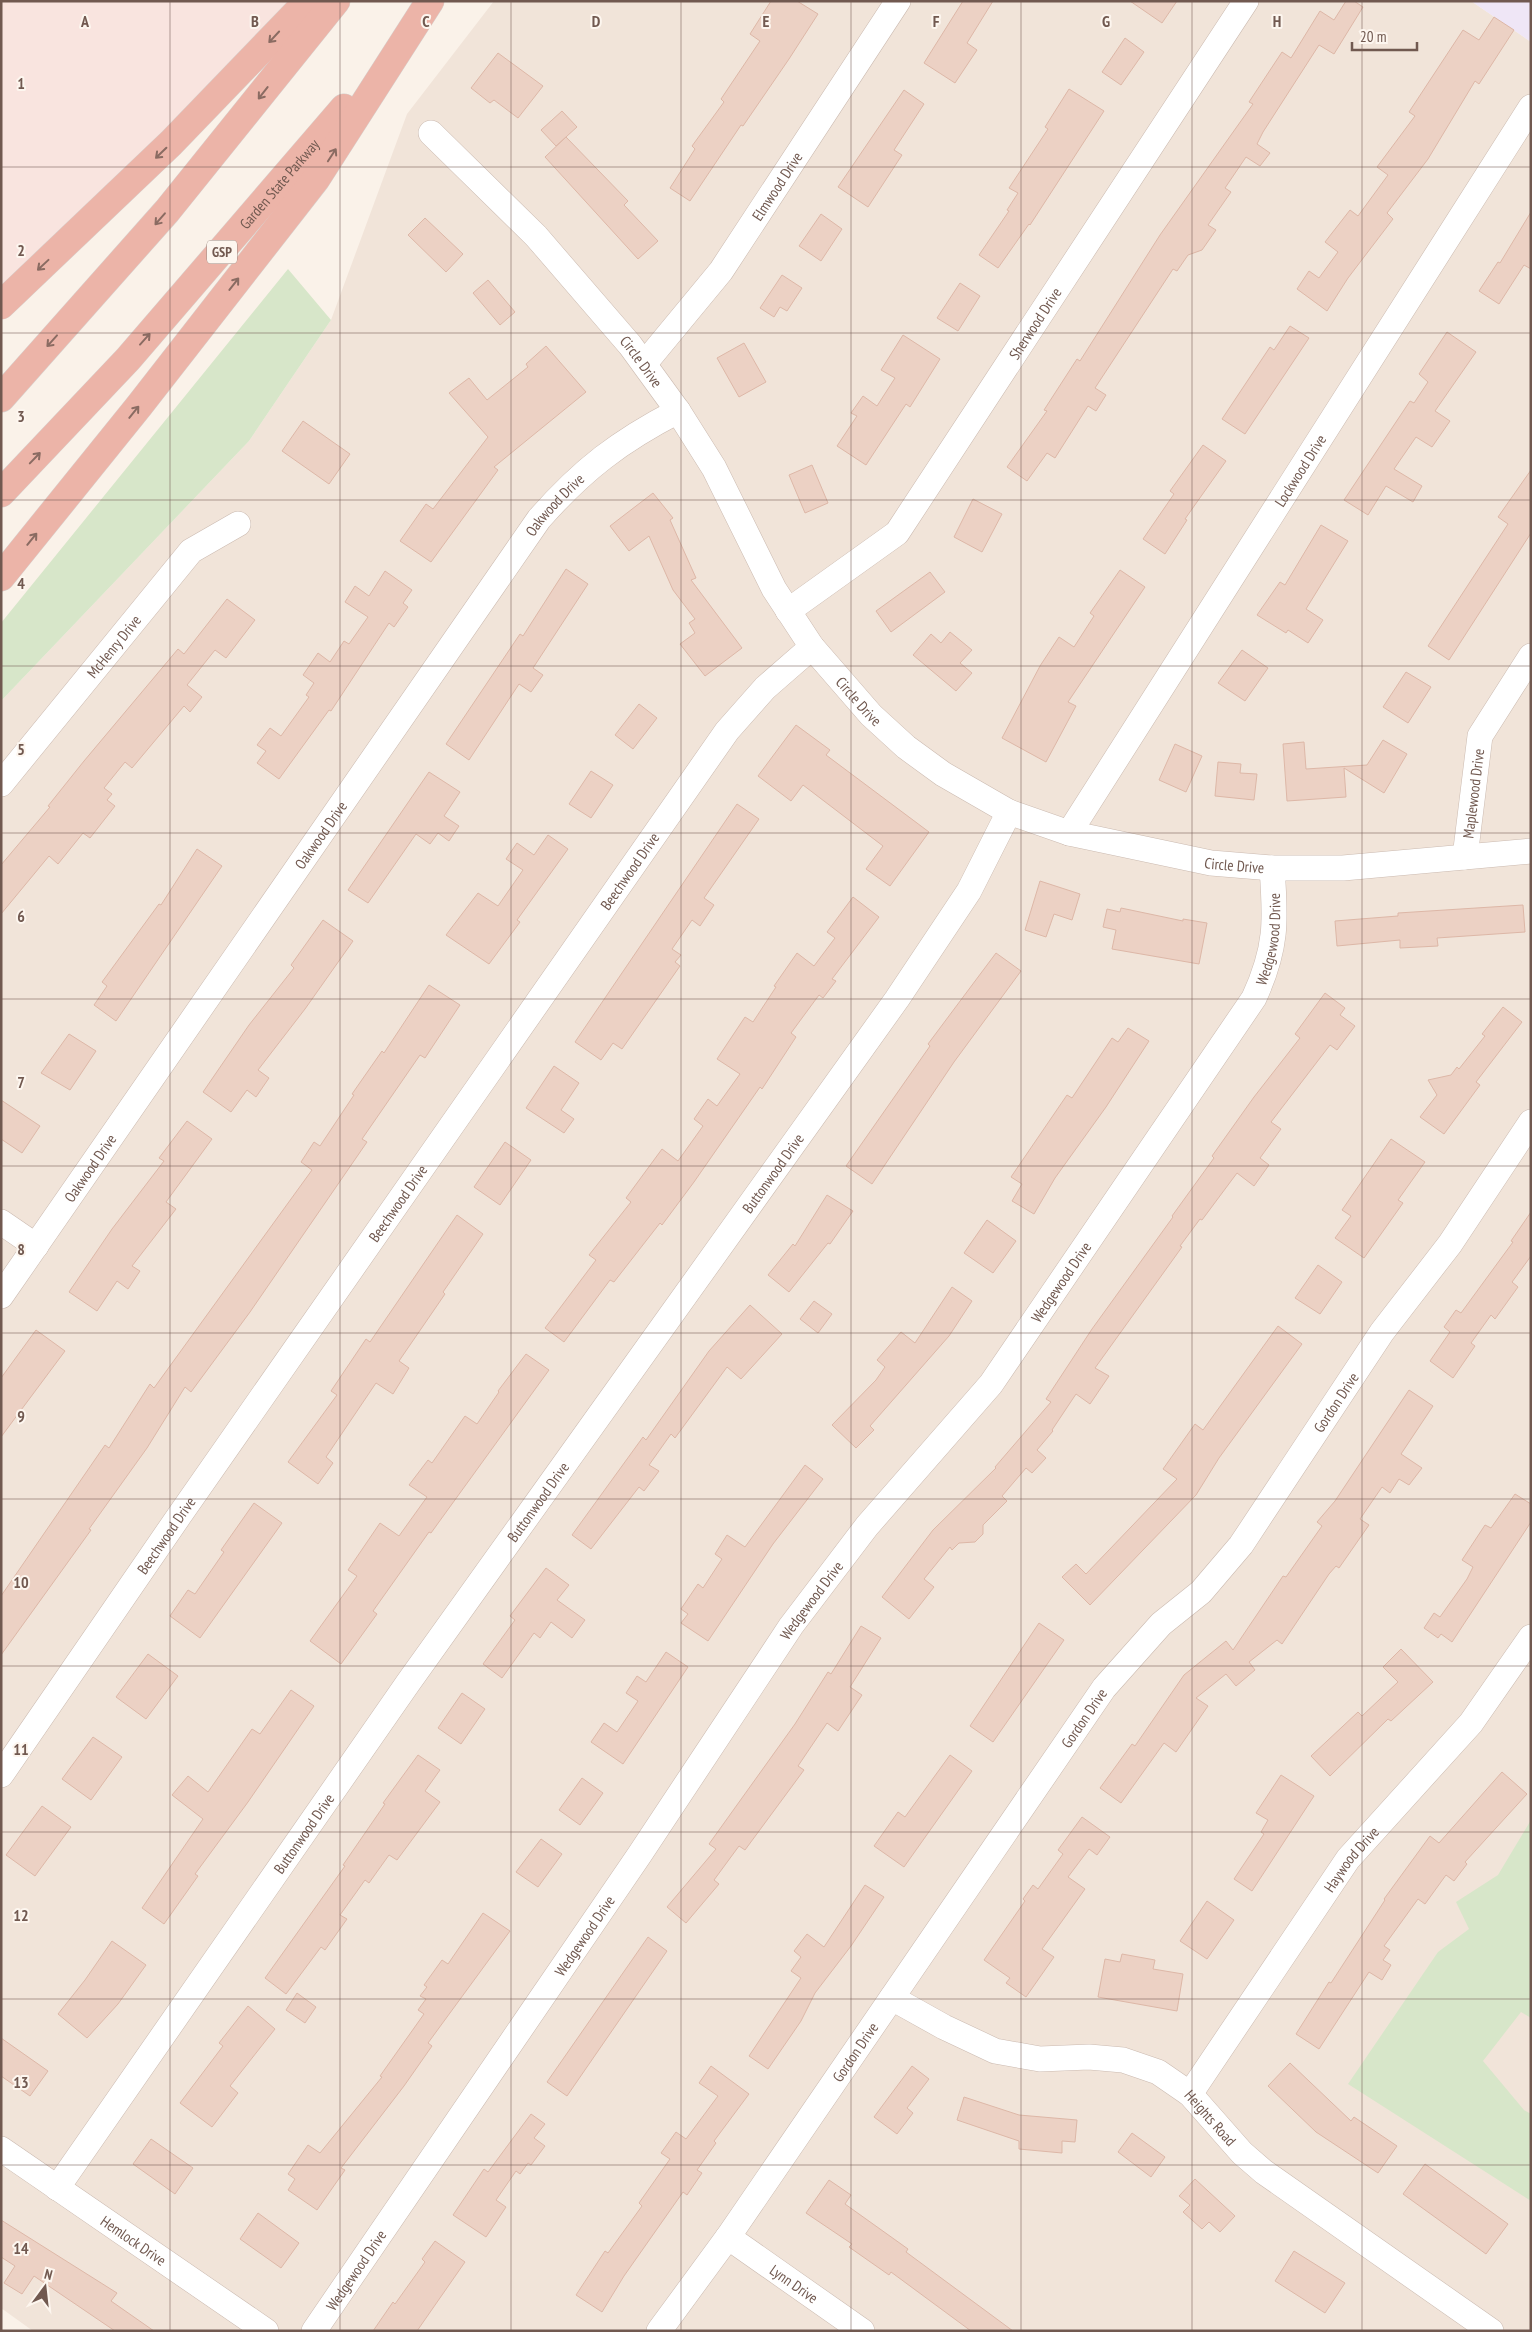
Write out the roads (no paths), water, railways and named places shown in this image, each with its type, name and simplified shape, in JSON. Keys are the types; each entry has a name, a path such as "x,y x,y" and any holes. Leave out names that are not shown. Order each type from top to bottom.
{"highway":[{"path":"1,305 171,143 308,1"},
{"path":"1,398 167,211 336,1"},
{"path":"1,577 133,413 316,179 430,1"},
{"name":"Garden State Parkway","path":"1,493 121,366 206,270 358,92 430,1"}],"street":[{"name":"Elmwood Drive","path":"645,363 721,271 898,1"},
{"name":"Sherwood Drive","path":"788,611 897,533 1246,1"},
{"name":"Lockwood Drive","path":"1068,833 1531,107"},
{"name":"Circle Drive","path":"431,133 536,236 645,363 714,468 774,589 812,646 871,715 906,747 943,774 1009,812 1068,833 1211,863 1272,868 1343,868 1531,850"},
{"name":"Oakwood Drive","path":"1,1296 539,519 569,485 608,452 641,430 678,411"},
{"name":"McHenry Drive","path":"1,784 192,551 238,524"},
{"name":"Beechwood Drive","path":"1,1775 179,1516 727,731 765,688 812,646"},
{"name":"Maplewood Drive","path":"1465,857 1480,736 1531,656"},
{"name":"Buttonwood Drive","path":"57,2188 408,1684 898,999 969,891 1009,812"},
{"name":"Wedgewood Drive","path":"314,2331 640,1854 791,1626 868,1526 992,1384 1254,998 1266,972 1273,945 1276,914 1272,868"},
{"name":"Gordon Drive","path":"659,2331 728,2237 1104,1688 1161,1624 1201,1592 1240,1545 1382,1332 1450,1244 1531,1122"},
{"path":"1,1222 36,1246"},
{"name":"Haywood Drive","path":"1190,2094 1348,1859 1471,1722 1531,1637"},
{"name":"Heights Road","path":"892,1998 944,2027 996,2051 1040,2059 1089,2057 1123,2060 1158,2072 1190,2094 1242,2153 1264,2172 1491,2331"},
{"name":"Hemlock Drive","path":"1,2149 266,2331"},
{"name":"Lynn Drive","path":"728,2237 862,2331"}]}
